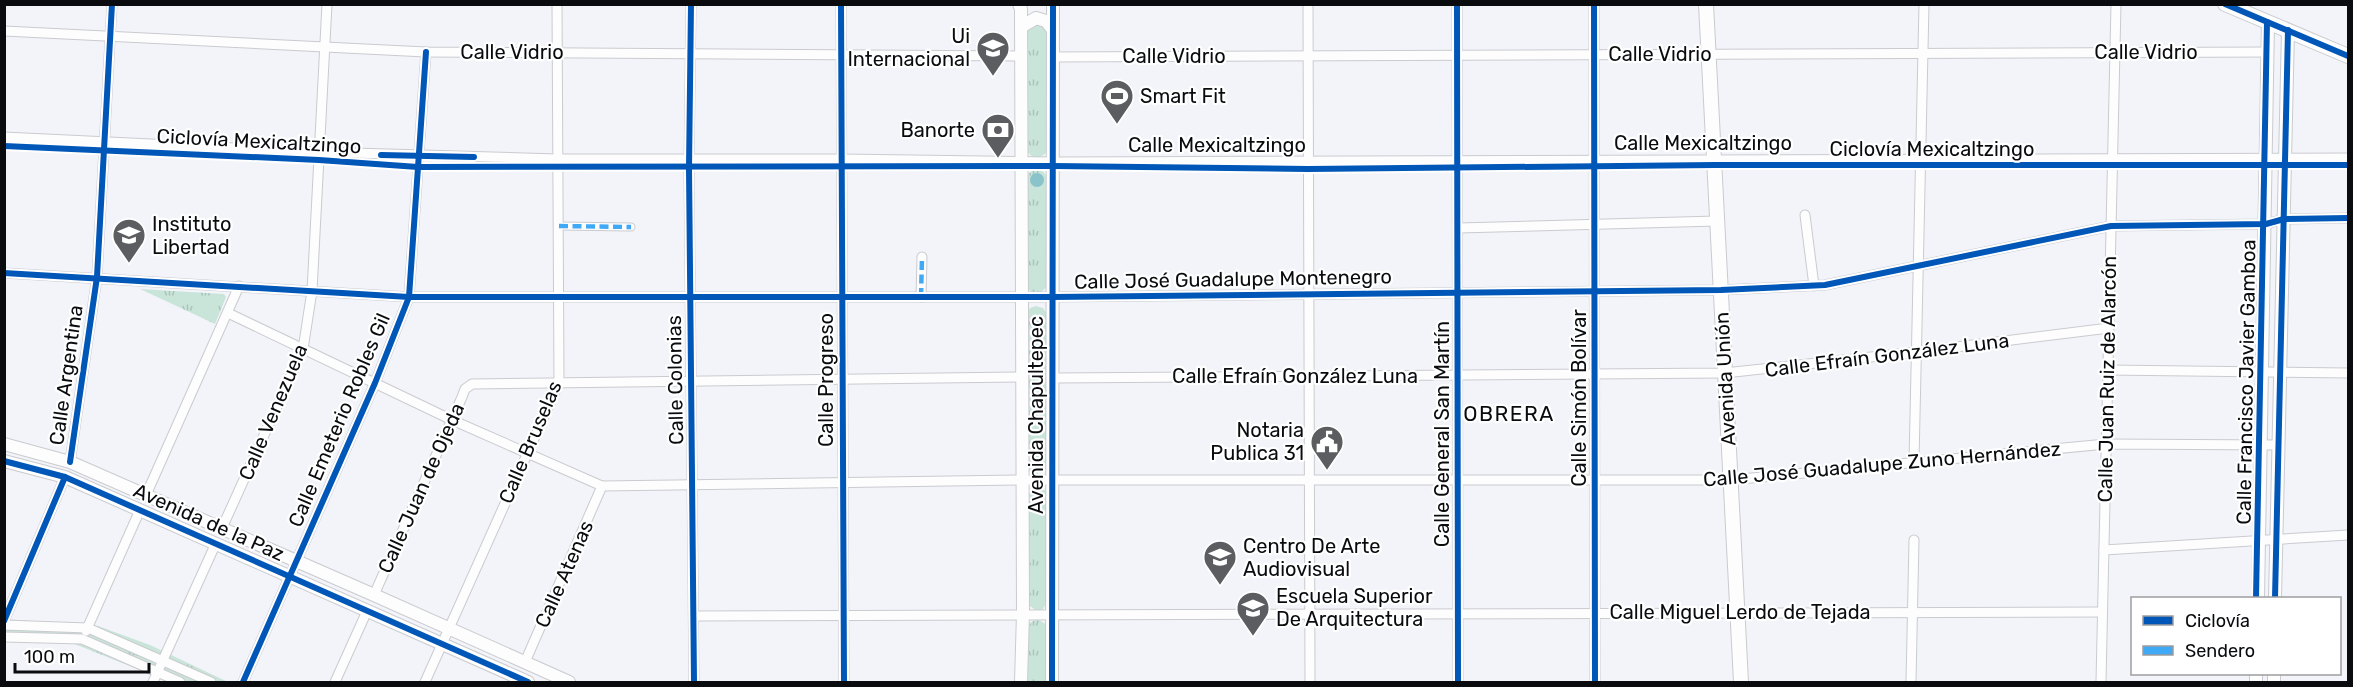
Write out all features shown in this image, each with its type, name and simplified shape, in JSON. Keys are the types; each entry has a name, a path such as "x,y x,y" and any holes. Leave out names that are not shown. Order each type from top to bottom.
{"main road":[{"name":"Avenida Unión","path":"1707,4 1741,682"},
{"path":"2225,4 2349,56"}],"street":[{"name":"Calle Argentina","path":"70,462 97,277 112,4"},
{"name":"Calle Venezuela","path":"222,528 303,349 312,291 327,4"},
{"name":"Calle Bruselas","path":"425,682 559,383 557,4"},
{"name":"Calle Colonias","path":"691,4 689,159 694,682"},
{"name":"Calle Progreso","path":"841,4 844,682"},
{"name":"Avenida Chapultepec","path":"1019,4 1021,27 1022,682"},
{"name":"Avenida Chapultepec","path":"1052,682 1053,4"},
{"path":"1308,4 1310,682"},
{"name":"Calle General San Martín","path":"1456,4 1458,682"},
{"name":"Calle Simón Bolívar","path":"1594,4 1595,682"},
{"path":"1914,462 1924,4"},
{"name":"Calle Juan Ruiz de Alarcón","path":"2101,682 2116,4"},
{"path":"1021,27 1036,18 1046,21 1052,29"},
{"name":"Calle Francisco Javier Gamboa","path":"2258,597 2268,22"},
{"name":"Calle Francisco Javier Gamboa","path":"2275,597 2288,30"},
{"name":"Calle Vidrio","path":"4,31 426,52 1021,56"},
{"name":"Calle Emeterio Robles Gil","path":"243,682 375,383 409,297 426,52"},
{"name":"Calle Vidrio","path":"1052,57 2268,52"},
{"name":"Calle Mexicaltzingo","path":"4,138 105,141 319,153 558,159 1053,162 2349,158"},
{"path":"1805,215 1814,286"},
{"name":"Calle José Guadalupe Montenegro","path":"4,273 409,297 1053,297 1720,290 1814,286 2111,226 2266,224 2284,219 2349,218"},
{"path":"1458,228 1718,221"},
{"path":"559,226 631,227"},
{"path":"921,297 922,257"},
{"path":"146,495 239,286"},
{"name":"Calle José Guadalupe Zuno Hernández","path":"228,313 452,420 602,486 1023,480 1731,480 2106,444 2279,445"},
{"name":"Calle Efraín González Luna","path":"1054,378 1725,373 2109,328"},
{"path":"2108,370 2349,373"},
{"path":"559,383 1022,377"},
{"name":"Calle Juan de Ojeda","path":"374,595 465,389 472,384 559,383"},
{"name":"Avenida de la Paz","path":"4,444 70,462 569,682"},
{"name":"Avenida de la Paz","path":"4,461 65,477 367,610 521,681"},
{"path":"65,477 4,623 88,627 211,682"},
{"name":"Calle Atenas","path":"525,662 602,486"},
{"path":"82,639 140,510"},
{"path":"2104,550 2349,535"},
{"path":"1911,682 1914,540"},
{"path":"153,682 216,543"},
{"path":"335,682 367,610"},
{"name":"Calle Miguel Lerdo de Tejada","path":"694,616 1023,613 2102,612"},
{"path":"4,637 82,639 180,682"}],"green space":[{"path":"1028,23 1048,26 1048,150 1040,157 1034,157 1026,149 1026,26"},
{"path":"1037,170 1044,172 1047,178 1047,287 1040,293 1031,292 1027,287 1027,178 1030,172"},
{"path":"140,289 224,294 226,297 215,324"},
{"path":"1036,306 1043,308 1047,314 1047,468 1037,474 1027,468 1027,313 1030,308"},
{"path":"1037,487 1044,489 1047,495 1047,602 1043,609 1037,611 1027,604 1027,495"},
{"path":"5,619 98,626 150,645 228,682 170,682 72,643 5,641"},
{"path":"1038,619 1047,625 1048,682 1027,682 1027,629 1031,622"}],"water":[{"path":"1037,173 1042,175 1044,180 1042,185 1037,187 1032,185 1030,180 1032,175"}],"marked path":[{"path":"559,226 631,227"},
{"path":"921,297 922,257"}],"cycle path":[{"path":"70,462 97,277 112,4"},
{"path":"691,4 689,168 694,682"},
{"path":"841,4 844,682"},
{"path":"1052,682 1053,4"},
{"path":"1457,4 1458,682"},
{"path":"1594,4 1595,682"},
{"path":"2225,4 2348,56"},
{"path":"2256,597 2267,22"},
{"path":"2275,597 2288,30"},
{"path":"243,682 375,383 409,297 426,52"},
{"name":"Ciclovía Mexicaltzingo","path":"4,146 319,160 418,167 1053,166 1308,169 1715,165 2348,165"},
{"path":"381,155 474,157"},
{"path":"4,273 409,297 1053,297 1721,290 1825,285 2111,226 2266,224 2284,219 2348,218"},
{"path":"4,461 65,477 528,682"},
{"path":"4,621 65,477"}],"place":[{"name":"Ui Internacional","path":"993,77"},
{"name":"Smart Fit","path":"1117,125"},
{"name":"Banorte","path":"998,159"},
{"name":"Instituto Libertad","path":"129,264"},
{"name":"Notaria Publica 31","path":"1327,471"},
{"name":"Centro De Arte Audiovisual","path":"1220,586"},
{"name":"Escuela Superior De Arquitectura","path":"1253,637"}],"district":[{"name":"OBRERA","path":"1509,413"}]}
